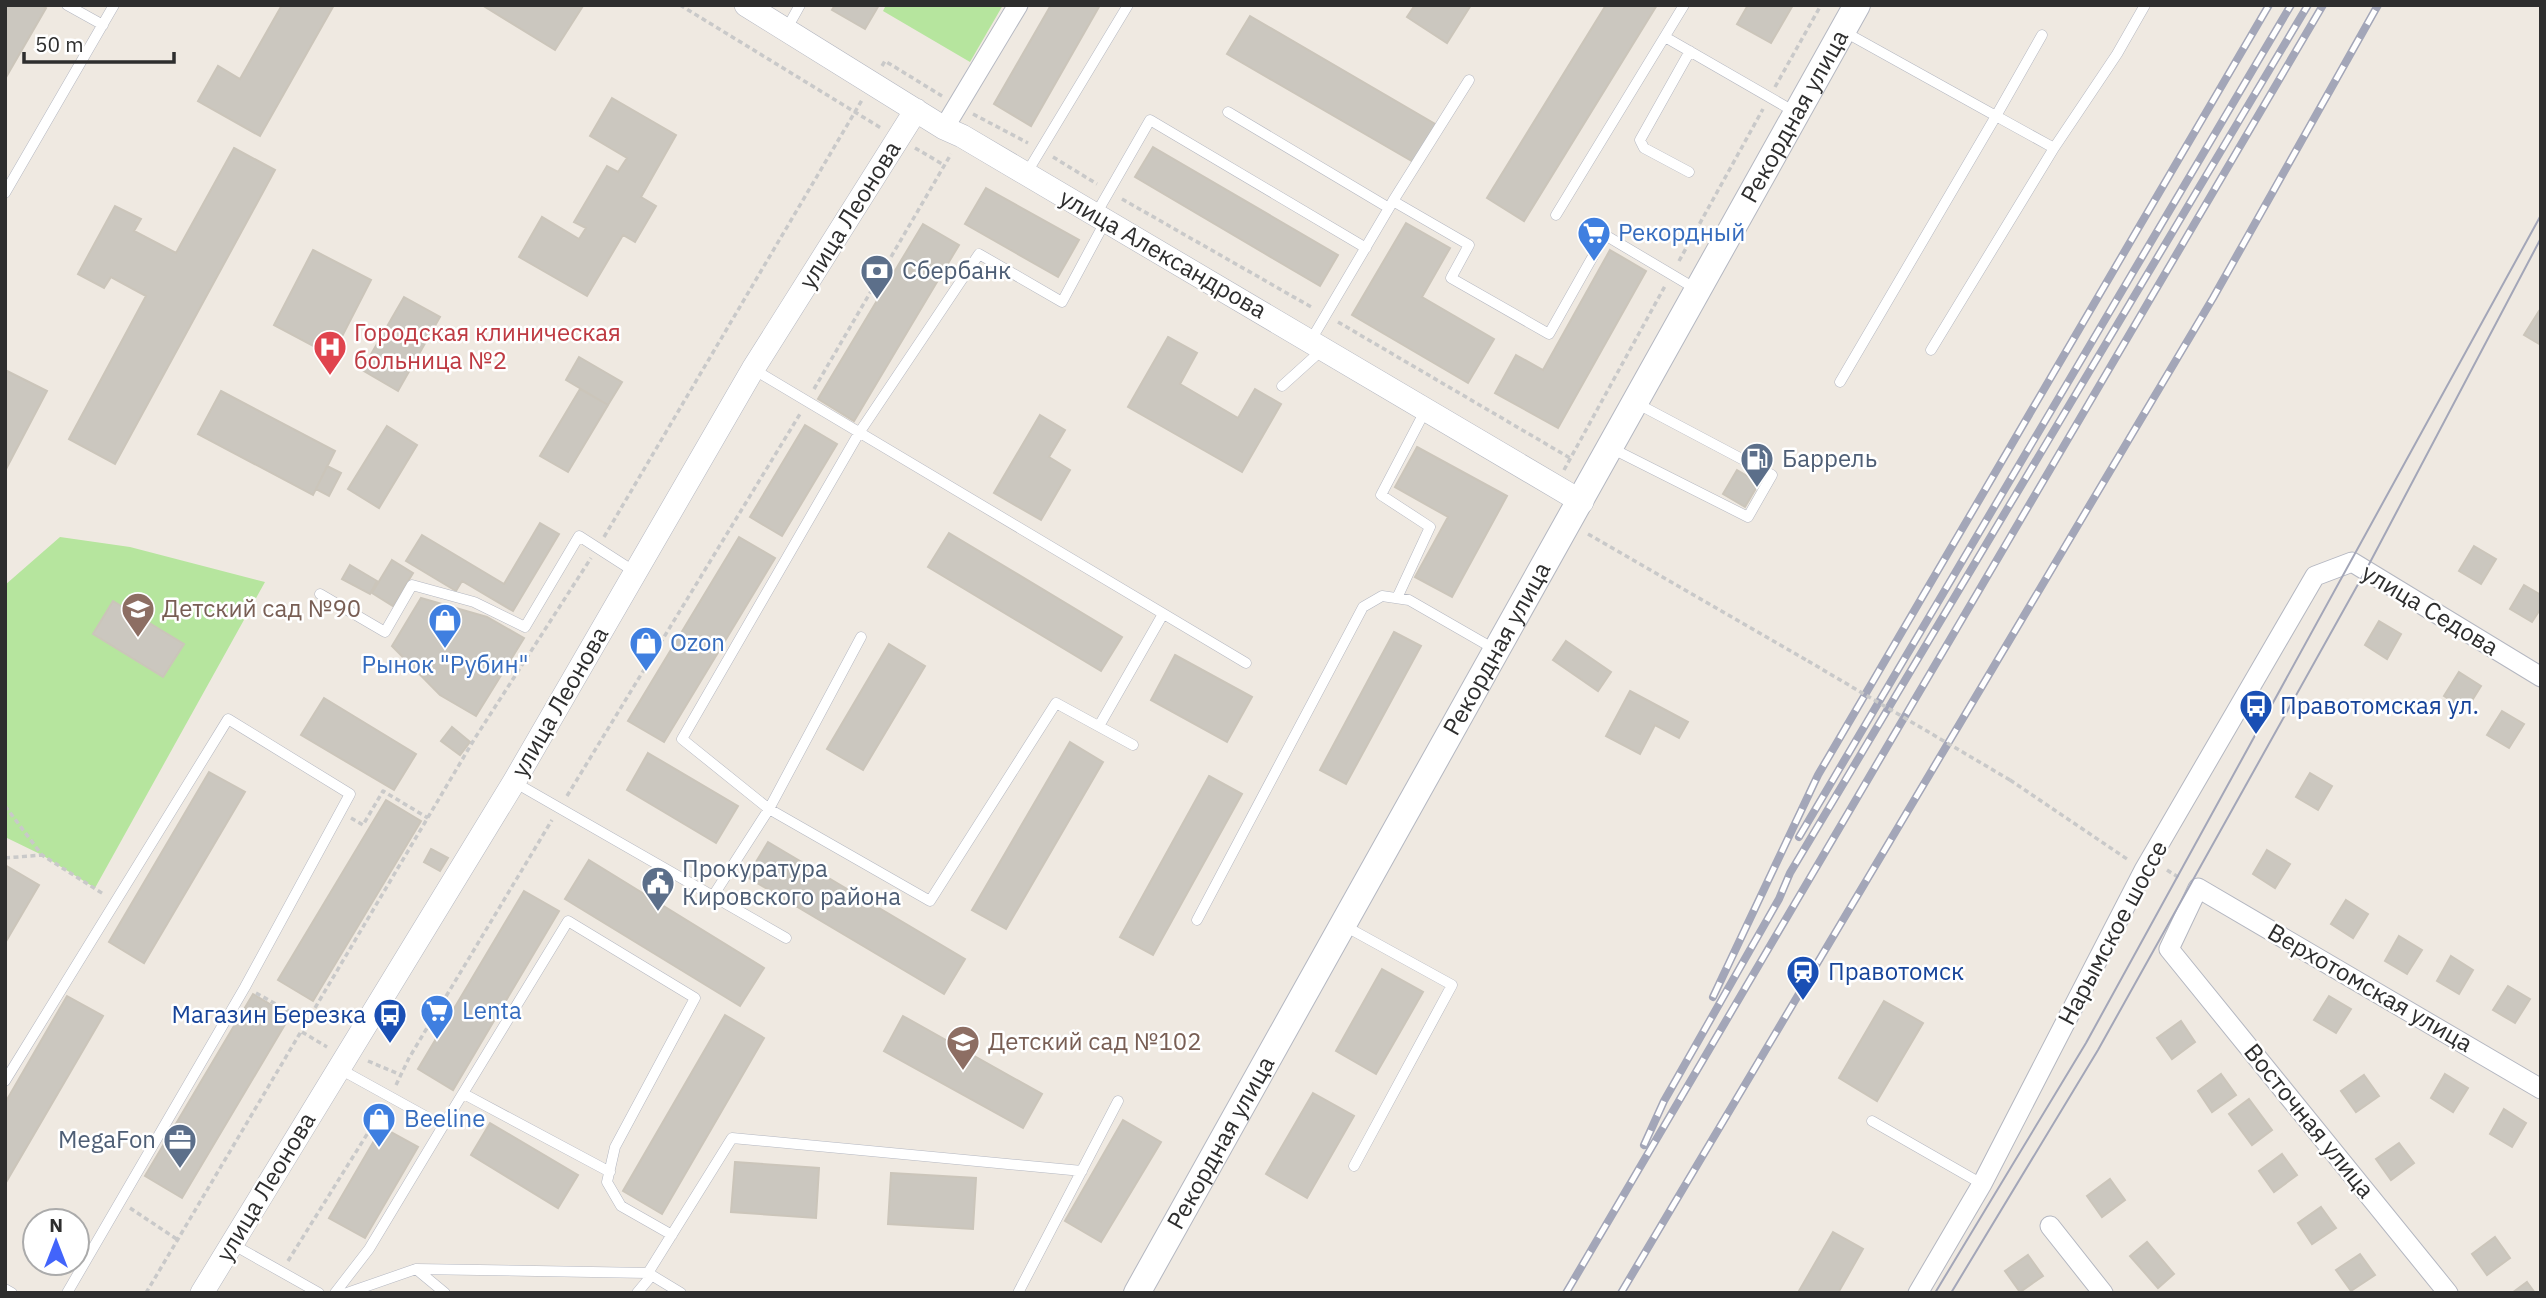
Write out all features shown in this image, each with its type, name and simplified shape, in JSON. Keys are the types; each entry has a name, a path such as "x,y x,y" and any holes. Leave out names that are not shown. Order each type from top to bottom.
{"main road":[{"name":"Рекордная улица","path":"1138,1293 1857,5"}],"street":[{"name":"улица Александрова","path":"746,5 916,110 1581,502"},
{"path":"953,132 967,110 1018,5"},
{"name":"улица Леонова","path":"202,1293 514,782 753,369 916,110"},
{"name":"улица Седова","path":"2315,576 2352,562 2541,677"},
{"name":"Нарымское шоссе","path":"1918,1293 1982,1184 2144,870 2315,576"},
{"name":"Восточная улица","path":"2198,888 2169,949 2448,1293"},
{"name":"Верхотомская улица","path":"2198,888 2541,1089"},
{"path":"2050,1226 2104,1293"}],"lane":[{"path":"67,5 103,25"},
{"path":"5,193 114,5"},
{"path":"785,31 800,5"},
{"path":"1026,175 1128,5"},
{"path":"1556,215 1684,5"},
{"path":"1931,349 2054,148 2117,54 2144,5"},
{"path":"1842,31 2054,148"},
{"path":"1840,382 2042,34"},
{"path":"1665,37 1796,113"},
{"path":"1689,172 1644,148 1640,140 1690,51"},
{"path":"1282,386 1317,344 1325,315 1469,80"},
{"path":"1228,112 1469,246 1451,278 1549,334 1605,235 1699,291"},
{"path":"1133,745 1056,703 930,901 769,809 682,739 859,433 979,254 1062,302 1101,218 1109,191 1150,120 1366,248"},
{"path":"753,369 1246,663"},
{"path":"1611,448 1748,517 1772,475 1635,403"},
{"path":"1397,598 1430,527 1381,495 1425,411"},
{"path":"320,594 384,632 412,585 474,602 525,627 579,536 636,572"},
{"path":"1197,920 1363,607 1382,596 1409,600 1497,651"},
{"path":"1100,726 1163,614"},
{"path":"713,896 769,809 861,637"},
{"path":"5,1081 229,719 350,794 246,987 67,1293"},
{"path":"514,782 786,938"},
{"path":"335,1293 369,1250 464,1094 489,1046 568,921 695,998 615,1147 607,1182 621,1206 672,1235"},
{"path":"1342,925 1452,985 1354,1166"},
{"path":"338,1068 443,1126"},
{"path":"464,1094 610,1172"},
{"path":"1018,1293 1118,1101"},
{"path":"1872,1121 1982,1184"},
{"path":"638,1293 732,1138 1082,1171"},
{"path":"232,1244 319,1293"},
{"path":"416,1269 445,1293"},
{"path":"347,1293 416,1269 650,1274 681,1293"},
{"path":"5,1289 12,1293"}],"path":[{"path":"680,5 944,165"},
{"path":"885,61 1570,458"},
{"path":"282,1272 391,1097 401,1075 559,808 807,401 944,165 953,132 967,110"},
{"path":"146,1293 475,738 598,548 855,113"},
{"path":"1766,636 2010,780 2144,870 2166,870 2198,888"},
{"path":"341,811 363,825 383,792 428,818"},
{"path":"5,806 42,855 116,902"},
{"path":"5,858 42,855"},
{"path":"246,987 308,1022"},
{"path":"376,1063 401,1075"},
{"path":"120,1202 178,1240"}],"green space":[{"path":"886,5 1003,5 970,62 883,11"},
{"path":"60,537 130,547 265,582 95,888 42,855 5,837 5,585"}],"building":[{"path":"5,5 41,5 46,8 5,79"},
{"path":"282,5 334,5 260,136 198,101 218,66 240,79"},
{"path":"482,5 582,5 583,6 555,50"},
{"path":"835,5 879,5 865,29 832,10"},
{"path":"1051,5 1100,5 1031,126 994,104"},
{"path":"1415,5 1471,5 1447,43 1407,17"},
{"path":"1606,5 1657,5 1524,221 1487,198"},
{"path":"1748,5 1793,5 1771,43 1737,24"},
{"path":"1250,16 1437,125 1415,163 1227,54"},
{"path":"612,98 676,135 641,197 656,206 635,242 623,235 587,296 519,257 542,217 579,239 586,228 574,222 607,166 618,172 627,158 590,136"},
{"path":"1153,147 1338,255 1320,286 1135,177"},
{"path":"234,148 275,170 115,464 69,439 146,296 111,277 104,288 78,274 115,206 141,219 134,231 176,253"},
{"path":"986,188 1079,240 1058,277 965,224"},
{"path":"1406,223 1450,248 1422,297 1494,339 1468,383 1352,315"},
{"path":"923,224 959,245 854,421 818,399"},
{"path":"313,250 371,280 332,356 274,325"},
{"path":"1610,250 1646,271 1558,428 1495,393 1516,355 1543,370"},
{"path":"404,297 440,317 398,391 362,370"},
{"path":"2539,311 2541,312 2541,345 2524,335"},
{"path":"1168,337 1197,353 1180,384 1238,418 1255,389 1281,404 1242,472 1128,407"},
{"path":"579,357 622,382 608,405 566,380"},
{"path":"5,370 47,391 5,471"},
{"path":"580,389 608,405 568,472 540,456"},
{"path":"221,391 335,451 313,495 198,434"},
{"path":"1040,415 1065,430 1049,457 1070,470 1041,520 994,493"},
{"path":"805,425 837,444 782,536 750,517"},
{"path":"387,426 417,445 379,508 348,489"},
{"path":"1417,447 1507,496 1452,597 1415,577 1448,517 1395,487"},
{"path":"327,466 341,473 329,496 316,489"},
{"path":"1737,470 1759,483 1745,507 1723,494"},
{"path":"540,523 559,534 513,611 462,581 456,591 406,561 422,535 504,584"},
{"path":"949,533 1122,637 1101,671 928,567"},
{"path":"739,537 775,558 664,742 628,721"},
{"path":"2474,546 2496,559 2481,584 2459,571"},
{"path":"392,560 413,573 393,606 372,593"},
{"path":"350,565 377,581 370,594 342,579"},
{"path":"2524,585 2541,595 2541,608 2532,622 2510,609"},
{"name":"Рынок \"Рубин\"","path":"421,598 487,617 524,638 476,716 440,695 392,646"},
{"name":"Детский сад №90","path":"113,601 184,644 163,677 93,634"},
{"path":"2379,621 2401,634 2387,659 2365,645"},
{"path":"1394,632 1421,646 1346,784 1320,770"},
{"path":"1566,641 1611,672 1598,691 1553,660"},
{"path":"889,644 925,666 863,770 827,749"},
{"path":"1175,655 1252,697 1227,742 1151,700"},
{"path":"2459,672 2481,686 2466,710 2444,696"},
{"path":"1630,691 1688,722 1679,738 1655,725 1640,754 1606,736"},
{"path":"324,698 416,754 394,790 301,735"},
{"path":"2502,711 2524,724 2509,748 2487,735"},
{"path":"452,727 470,742 460,755 441,741"},
{"path":"1070,742 1103,762 1006,929 972,910"},
{"path":"648,753 738,806 716,843 627,790"},
{"path":"209,772 245,792 144,963 109,942"},
{"path":"2310,773 2332,786 2318,810 2296,797"},
{"path":"1209,776 1242,794 1153,955 1120,937"},
{"path":"386,800 421,821 313,1001 278,980"},
{"path":"768,842 965,959 944,994 747,877"},
{"path":"431,849 448,858 440,871 424,862"},
{"path":"2267,850 2290,864 2275,888 2253,874"},
{"path":"589,860 764,968 740,1006 565,899"},
{"path":"5,865 39,885 5,943"},
{"path":"524,891 559,911 453,1090 418,1069"},
{"path":"2346,900 2368,914 2353,938 2331,924"},
{"path":"2399,936 2422,950 2407,974 2385,961"},
{"path":"2451,956 2473,970 2459,994 2437,981"},
{"path":"1382,969 1423,992 1376,1074 1336,1051"},
{"path":"2508,986 2530,999 2515,1023 2493,1010"},
{"path":"253,994 290,1016 182,1198 145,1176"},
{"path":"67,996 103,1016 5,1184 5,1103"},
{"path":"2329,996 2351,1009 2336,1033 2314,1020"},
{"path":"1884,1001 1923,1023 1877,1101 1839,1078"},
{"path":"725,1015 764,1038 662,1214 623,1191"},
{"name":"Детский сад №102","path":"903,1016 1042,1094 1023,1128 884,1051"},
{"path":"2181,1021 2195,1042 2172,1059 2157,1038"},
{"path":"2221,1074 2236,1095 2212,1112 2198,1091"},
{"path":"2445,1074 2468,1088 2453,1112 2431,1098"},
{"path":"2364,1075 2379,1096 2356,1112 2341,1091"},
{"path":"1313,1093 1354,1116 1307,1198 1266,1174"},
{"path":"2249,1099 2272,1130 2252,1145 2229,1114"},
{"path":"2504,1109 2526,1123 2512,1147 2490,1134"},
{"path":"1123,1120 1161,1142 1101,1242 1065,1221"},
{"path":"490,1123 578,1175 558,1208 471,1155"},
{"path":"382,1127 418,1147 365,1238 329,1218"},
{"path":"2399,1143 2414,1163 2391,1180 2376,1159"},
{"path":"2282,1154 2297,1175 2274,1192 2259,1171"},
{"path":"735,1162 819,1168 816,1218 731,1212"},
{"path":"891,1173 976,1178 973,1229 888,1224"},
{"path":"2110,1179 2125,1200 2102,1217 2087,1196"},
{"path":"2321,1207 2336,1228 2312,1244 2298,1223"},
{"path":"1833,1232 1863,1249 1838,1293 1802,1293 1799,1291"},
{"path":"2495,1237 2510,1258 2487,1275 2472,1254"},
{"path":"2147,1242 2174,1274 2158,1288 2130,1256"},
{"path":"2360,1254 2375,1275 2351,1291 2336,1270"},
{"path":"2028,1255 2043,1276 2020,1292 2005,1271"},
{"path":"2527,1282 2535,1293 2512,1293"}],"tram line":[{"path":"1935,1293 2086,1043 2541,215"},
{"path":"1951,1293 2098,1050 2366,570 2541,238"}],"railway":[{"path":"1713,997 1818,775 2269,5"},
{"path":"1799,837 2291,5"},
{"path":"1644,1145 1664,1101 1779,899 1790,873 2308,5"},
{"path":"1566,1293 2323,5"},
{"path":"1621,1293 2213,298 2378,5"}],"place":[{"name":"Рекордный","path":"1594,263"},
{"name":"Сбербанк","path":"877,301"},
{"name":"Городская клиническая больница №2","path":"330,377"},
{"name":"Баррель","path":"1757,489"},
{"name":"Детский сад №90","path":"138,639"},
{"name":"Рынок \"Рубин\"","path":"445,650"},
{"name":"Ozon","path":"646,673"},
{"name":"Правотомская ул.","path":"2256,736"},
{"name":"Прокуратура Кировского района","path":"658,913"},
{"name":"Правотомск","path":"1803,1002"},
{"name":"Lenta","path":"437,1041"},
{"name":"Магазин Березка","path":"390,1045"},
{"name":"Детский сад №102","path":"963,1072"},
{"name":"Beeline","path":"379,1149"},
{"name":"MegaFon","path":"180,1170"}]}
